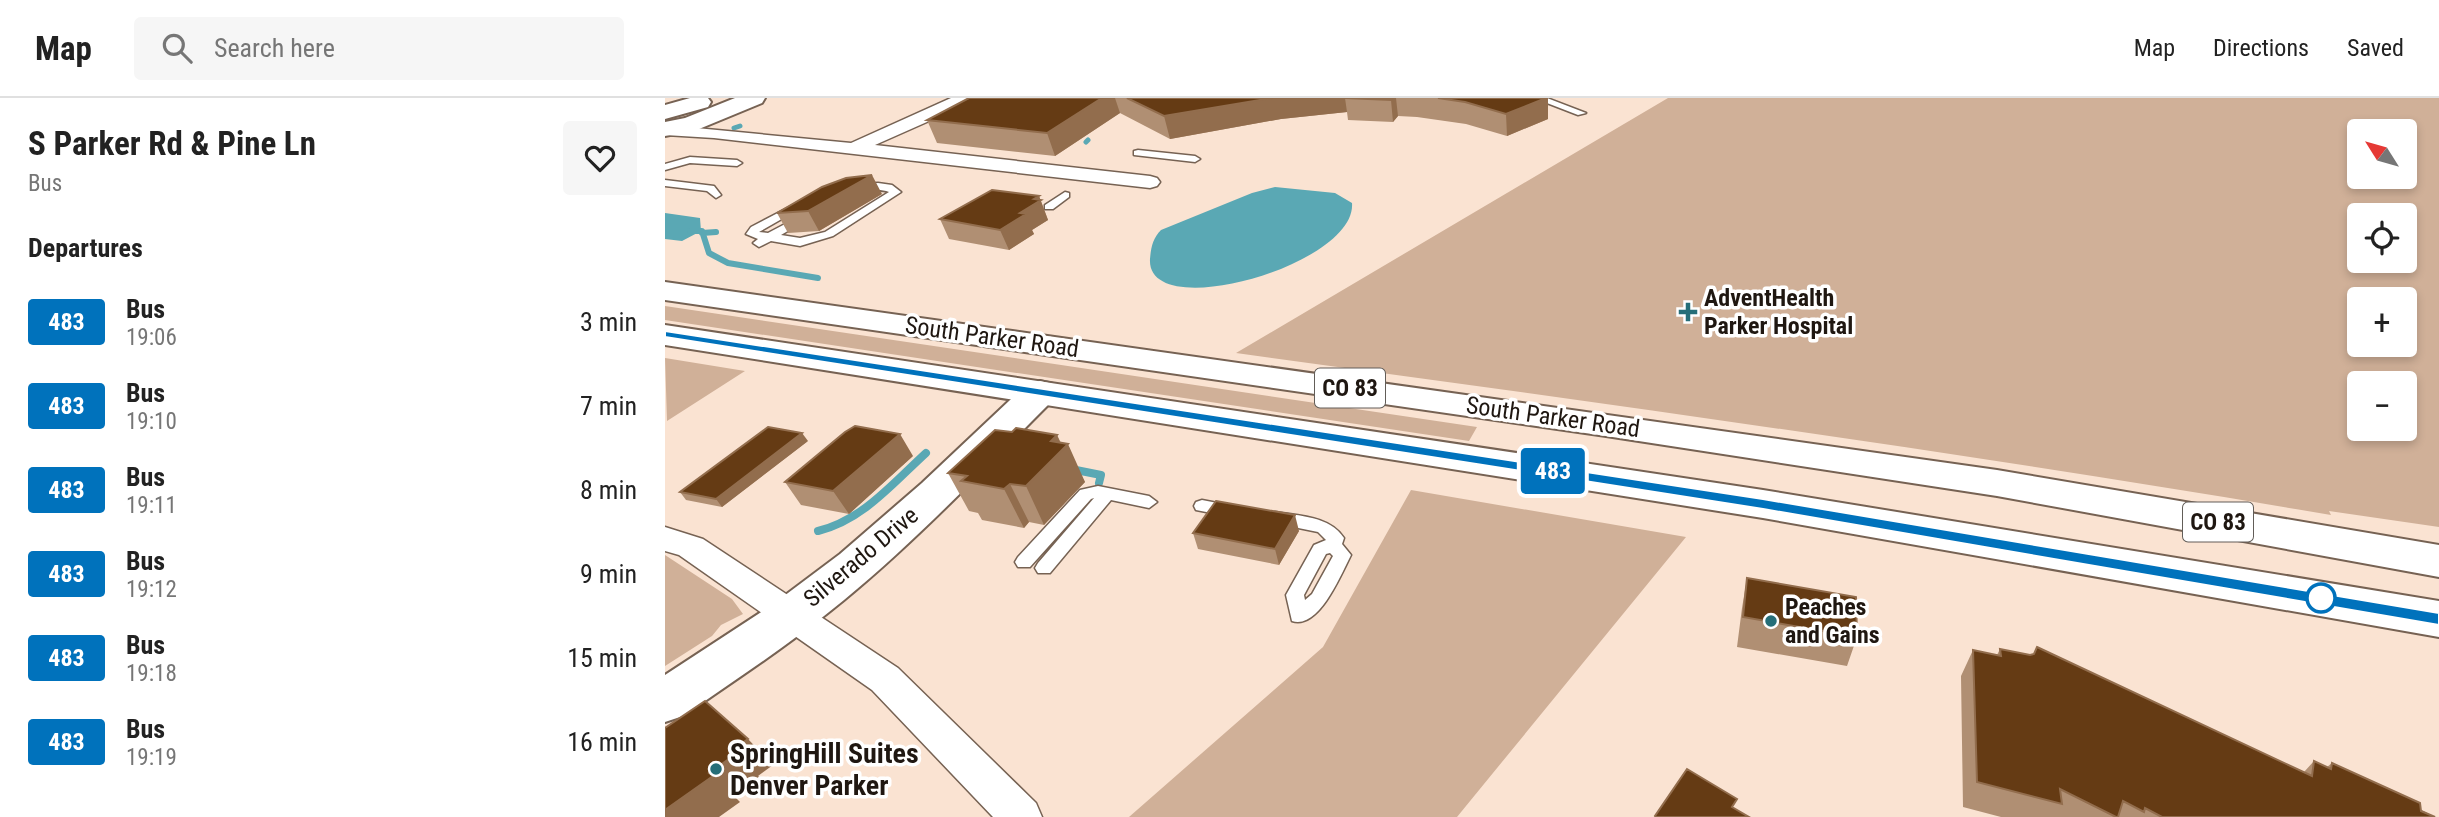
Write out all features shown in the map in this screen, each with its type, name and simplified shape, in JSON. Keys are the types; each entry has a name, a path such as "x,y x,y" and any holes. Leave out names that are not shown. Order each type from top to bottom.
{"main road":[{"path":"665,129 738,98"},
{"path":"665,129 754,98"},
{"path":"665,115 707,113"},
{"path":"665,280 703,297"},
{"name":"South Parker Road","path":"665,291 1528,413 1997,483 2439,561"},
{"name":"South Parker Road","path":"665,335 2037,549 2439,619"},
{"name":"Silverado Drive","path":"665,701 792,616 911,516 1040,392"},
{"path":"2037,549 2071,578 2389,634 2439,647"}],"street":[{"path":"853,149 966,98"},
{"path":"707,113 853,149 1150,182"},
{"path":"665,539 691,547 845,650 893,686 1021,817"}],"lane":[{"path":"1538,98 1581,113"},
{"path":"1138,153 1195,159"},
{"path":"665,167 686,161 737,163"},
{"path":"665,175 701,161"},
{"path":"665,183 710,188 716,195"},
{"path":"803,199 798,205 752,232 754,236 763,240 803,242 819,238 896,191 892,188 870,186 845,193"},
{"path":"1049,207 1065,195"},
{"path":"763,240 810,213"},
{"path":"1034,565 1103,493 1149,502"},
{"path":"1202,506 1323,527 1332,533 1335,538 1333,545 1342,555 1319,599 1299,616"}],"shaded area":[{"name":"AdventHealth Parker Hospital","path":"1668,98 2439,98 2439,527 2329,511 2331,515 1647,410 1236,353"},
{"path":"665,306 1477,427 1469,441 665,320"},
{"path":"665,358 745,371 667,421"},
{"path":"1411,490 1686,537 1457,817 1129,817 1323,647"},
{"path":"665,555 732,599 743,614 721,625 712,636 665,666"}],"water":[{"path":"1275,187 1335,193 1352,203 1345,226 1322,247 1289,265 1251,279 1213,287 1181,287 1158,278 1150,259 1153,243 1161,230 1252,193"},
{"path":"665,213 700,218 701,231 682,241 665,239"}],"building":[{"path":"969,98 1102,98 1047,133 927,120"},
{"path":"1127,98 1272,98 1164,116"},
{"path":"1345,98 1392,98 1391,100"},
{"path":"1438,98 1546,98 1506,114 1465,102"},
{"path":"872,175 808,211 777,213 822,187 846,178"},
{"path":"992,190 1039,196 1034,199 1041,200 1020,213 1026,214 1000,230 940,219"},
{"path":"855,426 900,434 833,491 785,482 845,432"},
{"path":"768,427 802,433 716,499 680,492"},
{"path":"1016,428 1057,435 1051,441 1068,444 1026,486 1010,484 1004,489 961,481 967,476 948,473 995,430 1012,432"},
{"path":"1216,501 1295,515 1275,549 1193,533"},
{"path":"1747,578 1856,597 1857,637 1743,617"},
{"path":"2037,647 2312,776 2314,761 2331,769 2332,763 2420,803 2421,811 2435,817 2162,817 2145,808 2144,812 2123,801 2116,817 2060,789 2062,804 1977,782 1973,650 2001,656 2000,649 2030,655 2034,654"},
{"path":"705,701 748,739 732,750 736,754 709,773 713,776 665,810 665,728"},
{"path":"1687,769 1737,799 1732,807 1749,817 1656,817"}],"waterway":[{"path":"734,128 740,126"},
{"path":"690,231 703,233"},
{"path":"703,233 716,232"},
{"path":"703,233 709,253 728,263 818,278"},
{"path":"818,531 834,526 863,509 926,453"},
{"path":"1071,469 1101,475 1099,483"}],"bus line":[{"name":"483","path":"665,335 1763,504 2439,619"}],"place":[{"name":"AdventHealth Parker Hospital","path":"1688,312"},
{"name":"Peaches and Gains","path":"1771,621"},
{"name":"SpringHill Suites Denver Parker","path":"716,769"}]}
